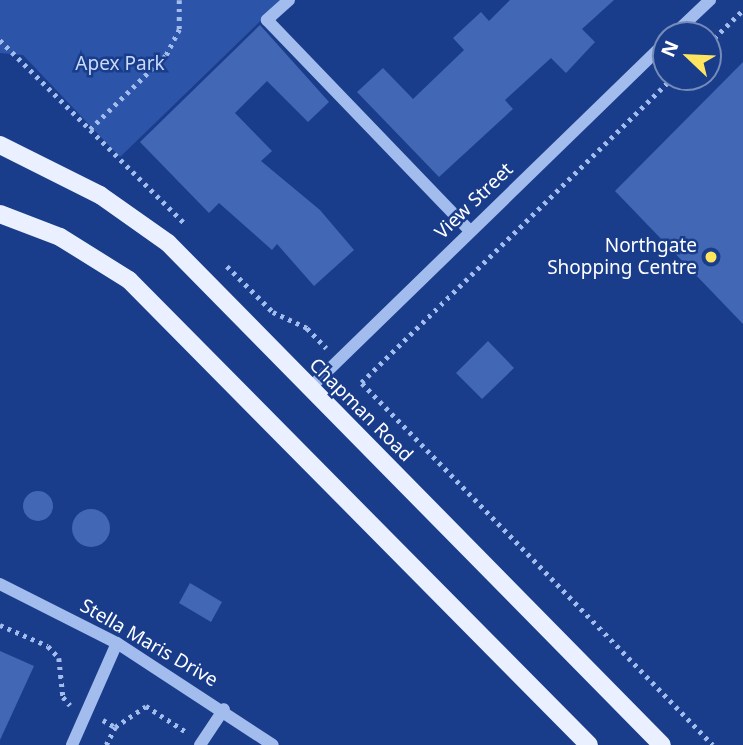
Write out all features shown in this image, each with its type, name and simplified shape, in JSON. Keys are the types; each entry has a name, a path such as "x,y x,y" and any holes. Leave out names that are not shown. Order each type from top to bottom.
{"main road":[{"name":"Chapman Road","path":"0,145 100,195 168,243 662,745"},
{"path":"0,214 60,237 129,279 589,745"}],"street":[{"path":"289,0 267,20 470,231"},
{"path":"688,21 710,0"},
{"name":"View Street","path":"310,388 652,56"},
{"name":"Stella Maris Drive","path":"0,584 117,643 224,709 273,745"},
{"path":"72,745 117,643"},
{"path":"200,745 224,709"}],"path":[{"path":"90,129 166,55 179,29 179,0"},
{"path":"722,30 743,10"},
{"path":"0,38 195,235"},
{"path":"660,91 362,383 713,745"},
{"path":"224,264 272,312 318,340"},
{"path":"0,625 54,652 64,676 63,698 71,705"},
{"path":"106,745 115,727 146,706 185,731"},
{"path":"104,721 115,727"}],"green space":[{"name":"Apex Park","path":"0,0 282,0 120,157 23,55 0,53"}],"building":[{"path":"510,0 614,0 582,29 595,42 566,73 551,58 505,100 513,109 439,177 357,92 383,68 413,99 464,50 453,38 481,12 489,21"},
{"path":"260,25 329,102 308,122 267,81 235,113 272,151 261,161 320,210 354,250 314,286 277,244 272,250 219,203 209,213 140,142"},
{"name":"Northgate Shopping Centre","path":"743,62 743,324 615,191 714,91 722,91 722,83"},
{"path":"488,341 514,368 482,399 456,373"},
{"path":"38,491 44,492 52,500 52,512 44,520 38,521 32,520 24,512 23,506 24,500 32,492"},
{"path":"91,509 105,514 110,528 105,542 91,547 77,542 72,528 77,514"},
{"path":"190,583 222,602 211,622 179,603"},
{"path":"0,651 34,666 0,740"}],"place":[{"name":"Northgate Shopping Centre","path":"711,257"}]}
